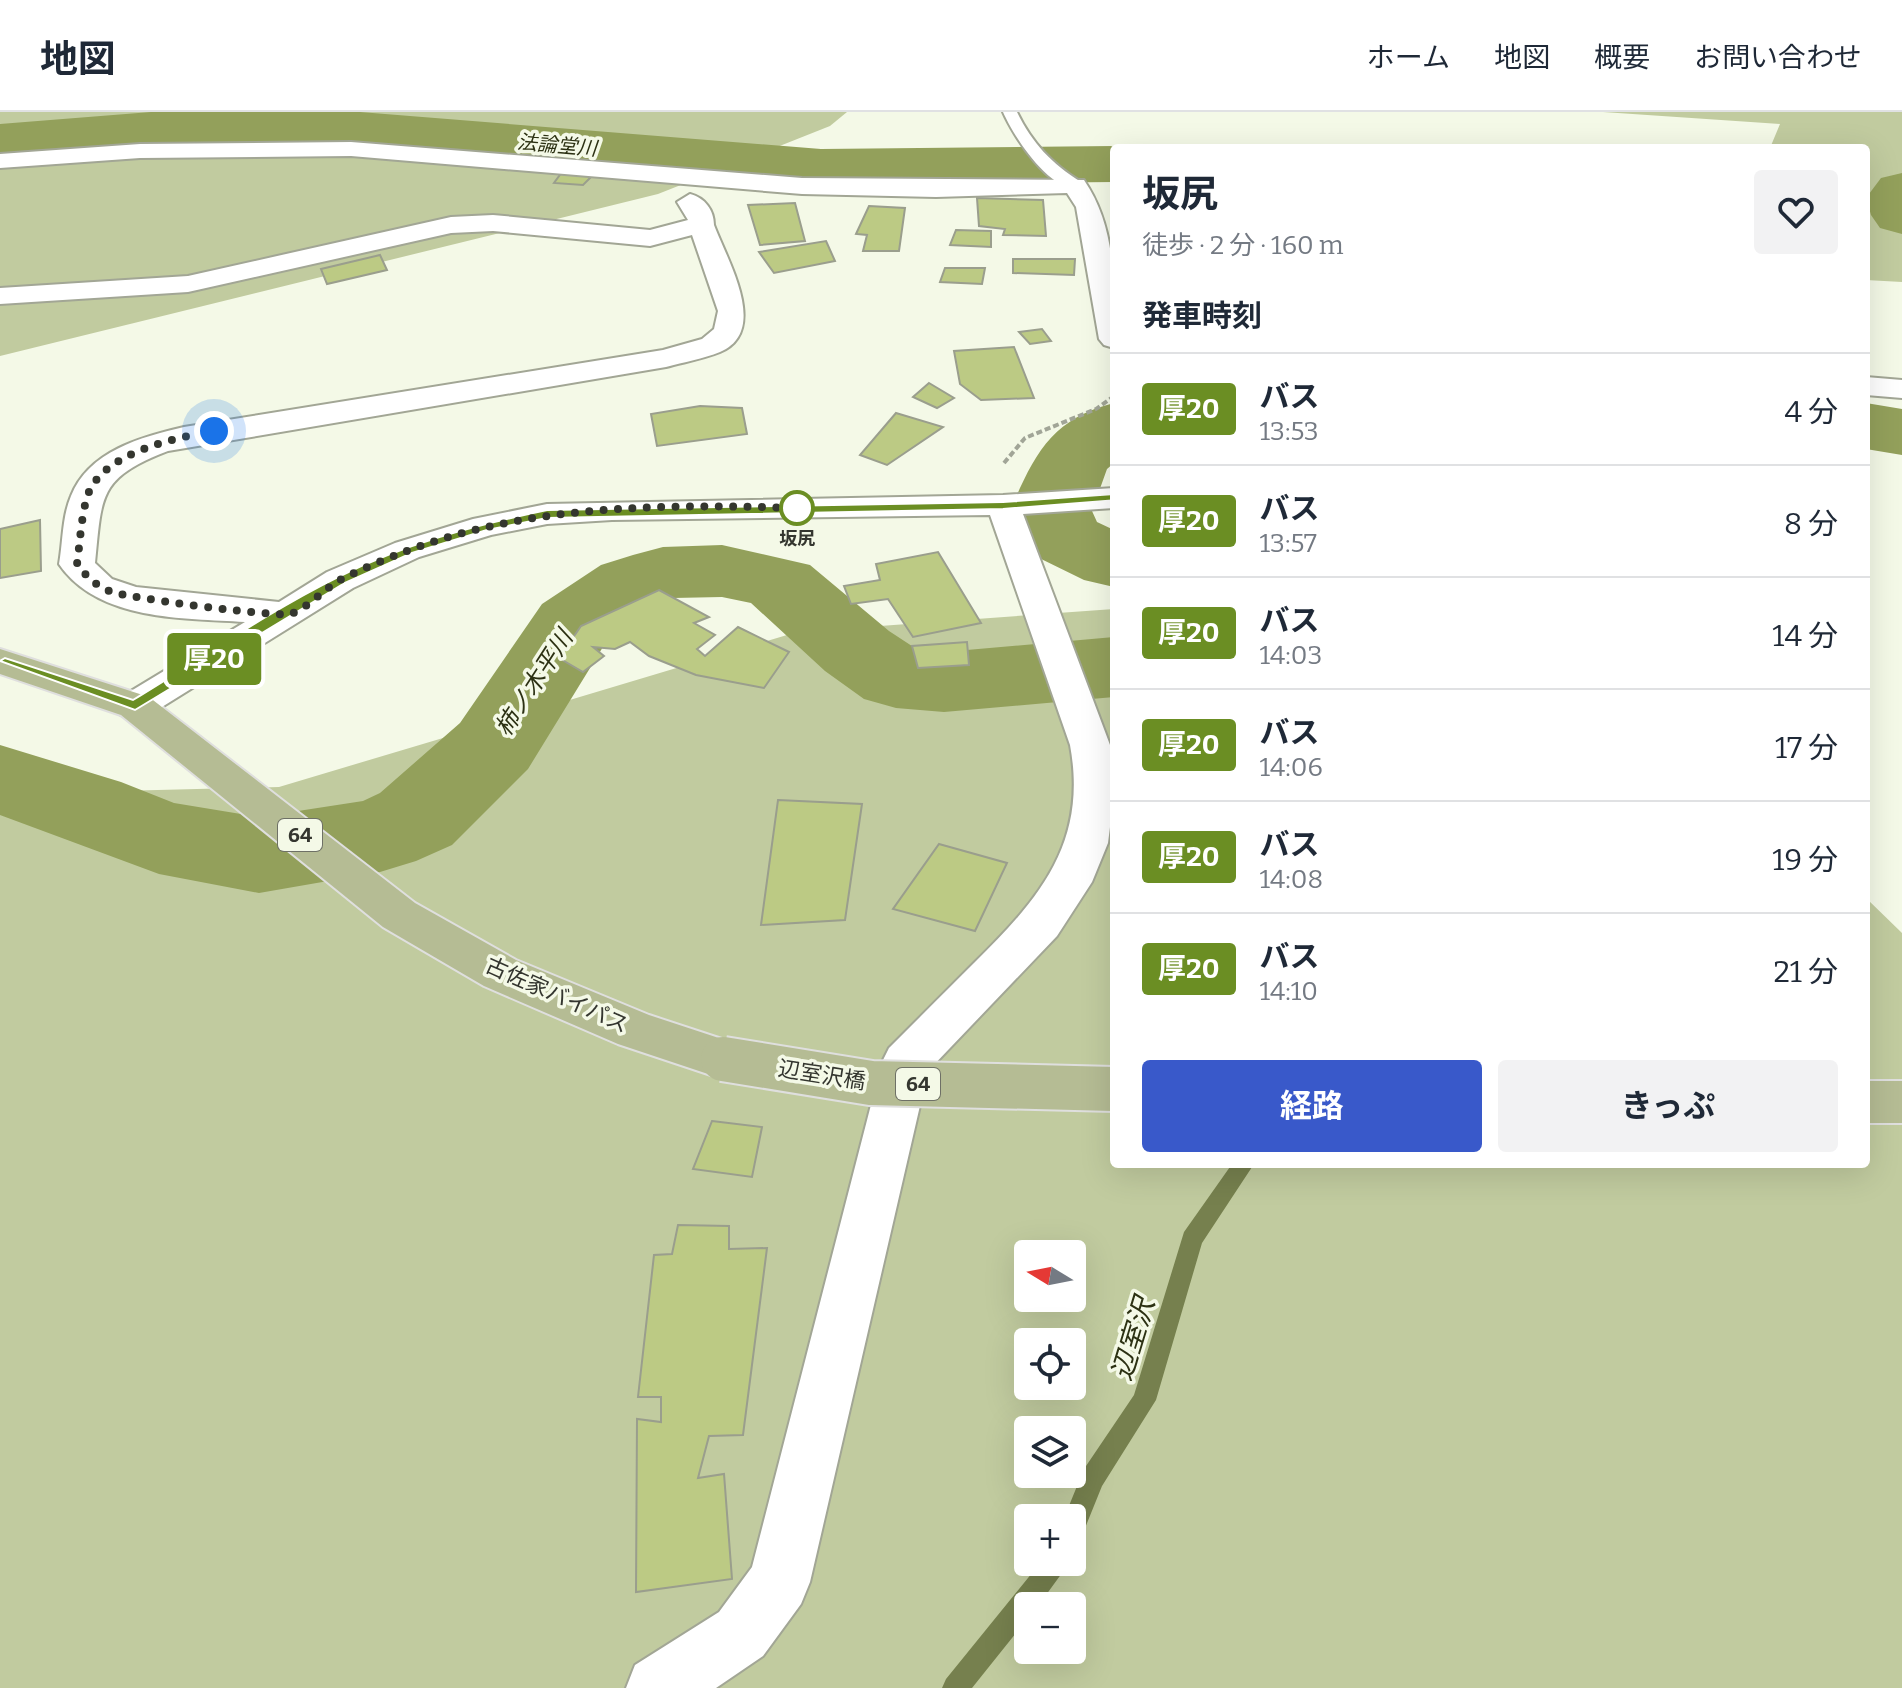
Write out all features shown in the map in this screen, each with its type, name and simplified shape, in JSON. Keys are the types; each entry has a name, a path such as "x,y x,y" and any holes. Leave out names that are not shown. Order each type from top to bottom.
{"main road":[{"name":"64","path":"0,661 135,706"},
{"name":"古佐家バイパス","path":"135,706 399,915 500,973 635,1030 723,1059"},
{"name":"辺室沢橋","path":"723,1059 871,1083 1110,1089"},
{"path":"1870,1102 1902,1102"}],"street":[{"path":"0,161 140,151 336,149 849,188 1075,185 1089,207 1110,318"},
{"path":"289,614 141,599 109,591 88,579 77,564 88,494 116,464 136,451 184,436 666,358 712,345 728,333 732,311 701,225 697,205 687,201 541,191 512,186 498,178 491,160"},
{"path":"0,296 188,284 451,225 493,223 650,238 701,225"},
{"path":"1870,386 1902,389"},
{"path":"135,706 340,580 407,550 485,526 547,514 1003,505 1106,499"},
{"path":"658,1688 741,1634 779,1582 906,1062 1041,924 1070,882 1087,843 1096,775 1090,745 1003,505"}],"lane":[{"path":"1010,112 1018,132 1051,171 1075,185"}],"path":[{"path":"1003,505 998,470 1025,438 1096,409 1110,399"}],"green space":[{"path":"0,112 847,112 830,126 658,194 0,356"},
{"path":"1603,112 1902,112 1902,282 1870,280 1870,144 1772,144 1780,124"},
{"path":"1110,609 1110,1168 1870,1168 1870,902 1902,933 1902,1688 0,1688 0,794 279,787 797,632"}],"building":[{"path":"562,172 593,175 583,185 554,183"},
{"path":"977,198 1043,200 1046,236 1003,235 1005,229 979,226"},
{"path":"795,203 805,241 760,245 748,205"},
{"path":"869,206 905,208 899,251 863,251 867,235 856,234"},
{"path":"956,230 991,231 991,247 950,245"},
{"path":"826,241 835,261 774,273 759,252"},
{"path":"380,255 387,270 327,284 321,269"},
{"path":"1013,259 1075,259 1074,275 1013,273"},
{"path":"945,268 985,268 982,284 940,282"},
{"path":"1042,329 1051,341 1030,344 1019,332"},
{"path":"1014,347 1034,398 981,400 960,384 954,351"},
{"path":"929,383 954,398 937,408 913,397"},
{"path":"700,406 742,408 747,434 657,446 651,414"},
{"path":"896,413 943,427 887,465 860,455"},
{"path":"40,520 41,571 0,578 0,529"},
{"path":"938,552 981,623 913,637 888,599 851,604 844,586 880,580 876,564"},
{"path":"659,590 709,617 694,623 715,635 697,649 705,656 738,627 789,652 764,688 696,675 649,656 630,642 615,649 593,647 604,656 583,672 559,658 581,626"},
{"path":"967,642 969,665 918,668 912,646"},
{"path":"778,800 862,804 845,920 761,925"},
{"path":"939,844 1007,863 975,931 893,909"},
{"path":"712,1121 762,1127 752,1177 693,1169"},
{"path":"678,1225 729,1226 729,1249 767,1248 743,1435 709,1436 698,1478 724,1474 732,1579 636,1592 637,1419 661,1422 661,1397 638,1397 654,1255 672,1254"}],"waterway":[{"name":"法論堂川","path":"0,141 163,128 312,125 821,167 1110,164"},
{"path":"1902,191 1897,198 1902,215"},
{"path":"1870,427 1902,432"},
{"name":"法論堂川","path":"1110,429 1072,458 1051,511 1062,537 1110,560"},
{"name":"柿ノ木平川","path":"0,779 86,807 159,837 259,855 380,835 416,819 494,746 573,624 631,584 663,573 722,571 780,583 857,651 896,678 944,682 1110,667"},
{"name":"辺室沢","path":"1082,1504 1093,1478 1144,1400 1192,1239 1241,1168"},
{"name":"辺室沢","path":"955,1688 1046,1576"}],"bus line":[{"name":"厚20","path":"0,661 135,706 340,580 407,550 485,526 547,514 612,510 1003,505 1110,499"}],"place":[{"name":"坂尻","path":"797,508"}],"route":[{"path":"214,431 184,436 136,451 116,464 88,494 77,564 88,579 109,591 141,599 289,614 340,580 407,550 485,526 547,514 612,510 797,508"}]}
